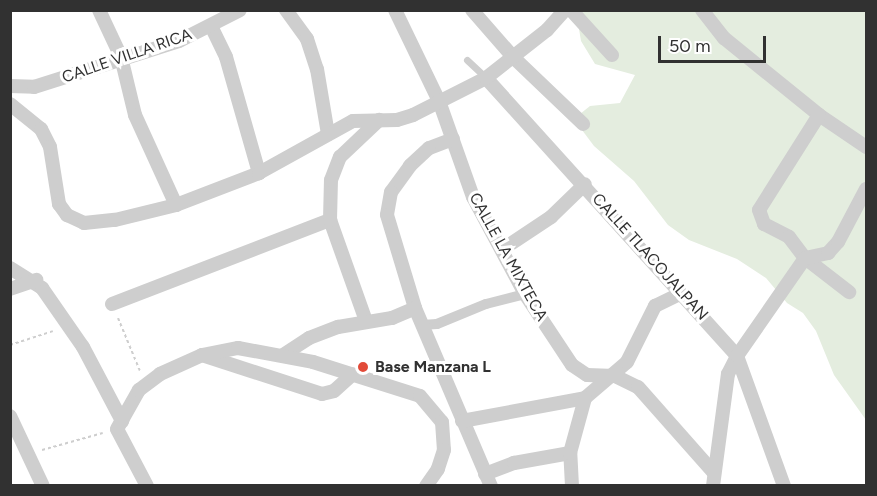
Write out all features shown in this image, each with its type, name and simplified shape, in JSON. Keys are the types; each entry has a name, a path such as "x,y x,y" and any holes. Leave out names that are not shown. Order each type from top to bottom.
{"street":[{"path":"99,10 121,57 135,115 176,205"},
{"name":"CALLE VILLA RICA","path":"10,86 34,87 121,57 180,41 217,19 240,10"},
{"path":"286,10 311,49 328,134"},
{"name":"CALLE LA MIXTECA","path":"396,10 439,101 473,197 503,249 525,294 572,365 587,375 615,376 638,387 714,479"},
{"path":"472,10 513,57 583,124"},
{"path":"10,104 41,129 50,147 59,204 67,215 84,223 115,220 176,205 259,173 353,121 397,120 439,101 486,78 565,10"},
{"path":"571,10 612,55"},
{"path":"702,10 724,38 819,115 867,147"},
{"path":"217,19 259,173"},
{"name":"CALLE TLACOJALPAN","path":"486,78 585,184 737,356 784,486"},
{"path":"819,115 759,210 764,224 789,237 805,258 849,291"},
{"path":"366,321 330,220 331,180 340,158 379,120"},
{"path":"453,139 429,148 391,192 387,215 415,308 488,480 514,463 570,453"},
{"path":"503,249 551,217 585,184"},
{"path":"714,479 728,374 737,356 805,258 828,253 838,242 867,189"},
{"path":"112,304 330,220"},
{"path":"10,268 36,280 66,326 83,347 147,486"},
{"path":"10,290 36,280"},
{"path":"422,325 437,324 486,304 525,294"},
{"path":"462,421 585,398 615,376 627,362 655,306 680,294"},
{"path":"283,355 309,338 366,321 393,318 415,308"},
{"path":"120,425 145,385 202,355 238,348 283,355 353,374 420,396 451,393"},
{"path":"202,355 322,394 334,391 353,374"},
{"path":"420,396 442,422 444,450 438,469 426,486"},
{"path":"572,486 570,453 585,398"},
{"path":"10,416 43,486"}],"lane":[{"name":"CALLE TLACOJALPAN","path":"467,60 486,78"}],"path":[{"path":"112,304 145,385"},
{"path":"10,345 66,326"},
{"path":"28,454 120,425"}],"shaded area":[{"path":"576,11 866,11 866,420 834,375 816,331 803,313 787,303 766,278 737,259 689,240 668,225 634,181 594,146 582,130 580,114 590,106 620,103 635,75 595,64 581,41"}],"place":[{"name":"Base Manzana L","path":"363,367"}]}
